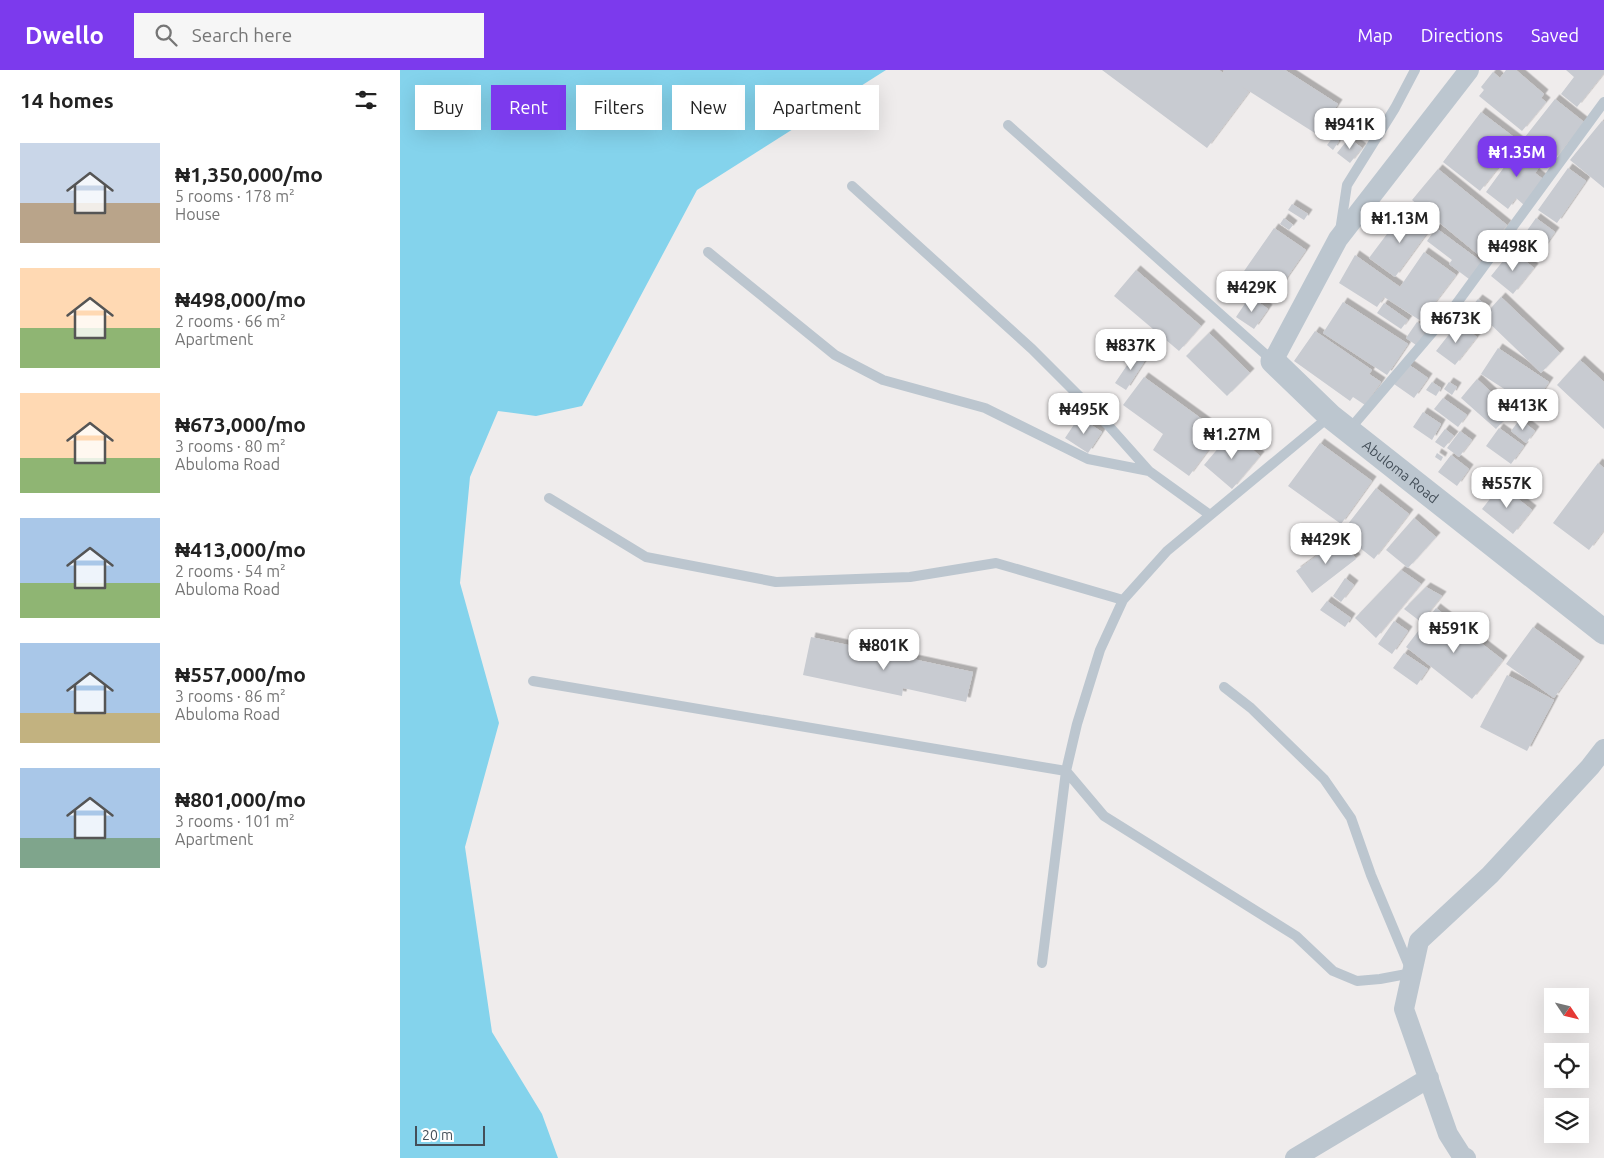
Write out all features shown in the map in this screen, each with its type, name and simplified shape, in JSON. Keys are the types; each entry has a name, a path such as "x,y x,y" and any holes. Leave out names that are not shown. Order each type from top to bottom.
{"street":[{"path":"1273,361 1338,239 1469,70"},
{"name":"Abuloma Road","path":"1273,361 1339,423 1604,632"},
{"path":"1466,1158 1462,1156 1448,1134 1404,1009 1419,941 1490,875 1590,768 1604,749"},
{"path":"1295,1158 1429,1078"}],"lane":[{"path":"1338,239 1347,185 1395,108 1415,70"},
{"path":"1042,963 1066,772 1077,724 1100,650 1123,600 1166,551 1210,515 1339,423 1454,307 1604,102"},
{"path":"1008,125 1273,361"},
{"path":"852,186 1032,349 1108,425 1149,471 1210,515"},
{"path":"708,252 835,355 883,380 985,408 1088,459 1149,471"},
{"path":"549,498 646,557 776,582 910,577 996,563 1123,600"},
{"path":"533,681 1066,772 1104,816 1296,936 1333,971 1357,980 1380,979 1412,973 1371,876 1351,818 1324,779 1251,708 1224,687"}],"water":[{"path":"400,70 886,70 862,85 755,85 755,130 792,130 697,190 582,406 536,416 498,411 470,477 460,583 499,723 465,847 492,1032 542,1114 558,1158 400,1158"}],"building":[{"path":"1102,70 1219,70 1223,73 1224,70 1285,70 1338,104 1318,135 1241,86 1249,92 1207,148"},
{"path":"1506,70 1516,70 1544,94 1541,98 1546,102 1522,131 1479,96 1484,90 1481,87 1493,72 1500,78"},
{"path":"1566,70 1604,70 1604,73 1577,107 1561,94 1574,77"},
{"path":"1555,99 1584,122 1554,160 1525,137"},
{"path":"1481,112 1519,141 1480,191 1443,162"},
{"path":"1602,121 1604,122 1604,188 1570,160"},
{"path":"1333,137 1339,141 1333,150 1327,145"},
{"path":"1349,138 1362,148 1350,163 1337,153"},
{"path":"1521,144 1544,161 1535,173 1543,179 1524,205 1516,198 1508,209 1486,192"},
{"path":"1568,168 1586,181 1557,223 1538,210"},
{"path":"1438,169 1507,225 1481,257 1412,200"},
{"path":"1292,204 1308,214 1304,220 1288,210"},
{"path":"1405,210 1430,229 1395,277 1369,258"},
{"path":"1284,218 1293,225 1289,230 1280,224"},
{"path":"1536,218 1555,232 1535,260 1516,246"},
{"path":"1274,228 1306,250 1274,296 1242,274"},
{"path":"1436,228 1482,262 1469,279 1449,264 1452,260 1427,241"},
{"path":"1512,250 1534,268 1513,294 1491,276"},
{"path":"1424,252 1456,275 1421,321 1384,297 1377,307 1339,283 1355,255 1400,287"},
{"path":"1136,270 1201,326 1179,351 1114,296"},
{"path":"1238,288 1247,294 1244,299 1235,294"},
{"path":"1250,296 1268,309 1254,329 1236,317"},
{"path":"1501,297 1560,353 1541,373 1483,317"},
{"path":"1478,299 1488,306 1478,319 1468,311"},
{"path":"1343,302 1408,344 1387,375 1323,333"},
{"path":"1384,303 1408,320 1401,329 1377,313"},
{"path":"1417,322 1427,329 1416,345 1406,338"},
{"path":"1458,323 1477,337 1455,365 1436,351"},
{"path":"1315,331 1372,370 1369,374 1381,382 1365,405 1353,397 1350,401 1294,361"},
{"path":"1209,333 1250,373 1227,396 1186,356"},
{"path":"1498,348 1549,382 1532,407 1481,374"},
{"path":"1136,352 1146,359 1126,390 1115,383"},
{"path":"1580,360 1604,382 1604,429 1557,385"},
{"path":"1408,364 1428,378 1414,398 1394,384"},
{"path":"1144,377 1221,433 1189,476 1153,450 1163,434 1123,405"},
{"path":"1477,379 1512,411 1496,429 1461,398"},
{"path":"1432,382 1441,388 1436,396 1426,390"},
{"path":"1449,382 1457,387 1452,395 1444,389"},
{"path":"1443,398 1467,415 1458,427 1434,409"},
{"path":"1423,412 1441,424 1432,440 1413,427"},
{"path":"1079,417 1102,432 1088,453 1065,438"},
{"path":"1520,419 1535,431 1526,443 1511,431"},
{"path":"1499,428 1524,446 1511,464 1486,446"},
{"path":"1445,429 1454,436 1444,448 1435,442"},
{"path":"1460,431 1472,440 1459,457 1447,448"},
{"path":"1232,432 1260,456 1232,489 1204,465"},
{"path":"1320,443 1372,481 1341,524 1288,486"},
{"path":"1437,453 1443,457 1441,461 1435,457"},
{"path":"1451,455 1469,469 1457,486 1438,472"},
{"path":"1598,463 1604,468 1604,530 1589,550 1553,523"},
{"path":"1501,485 1532,510 1513,534 1482,509"},
{"path":"1376,488 1409,514 1374,559 1341,533"},
{"path":"1414,518 1436,537 1408,568 1386,550"},
{"path":"1341,538 1356,559 1312,593 1296,571"},
{"path":"1401,570 1421,584 1376,638 1355,618"},
{"path":"1345,578 1354,585 1341,602 1333,596"},
{"path":"1426,587 1442,596 1421,622 1404,609"},
{"path":"1327,601 1351,618 1345,627 1320,610"},
{"path":"1436,608 1503,660 1472,699 1406,647"},
{"path":"1394,621 1408,631 1392,654 1378,644"},
{"path":"1533,627 1580,661 1554,698 1506,664"},
{"path":"811,637 973,672 966,702 903,688 902,696 803,675"},
{"path":"1404,653 1428,669 1417,685 1393,668"},
{"path":"1507,675 1554,700 1527,751 1480,727"}]}
